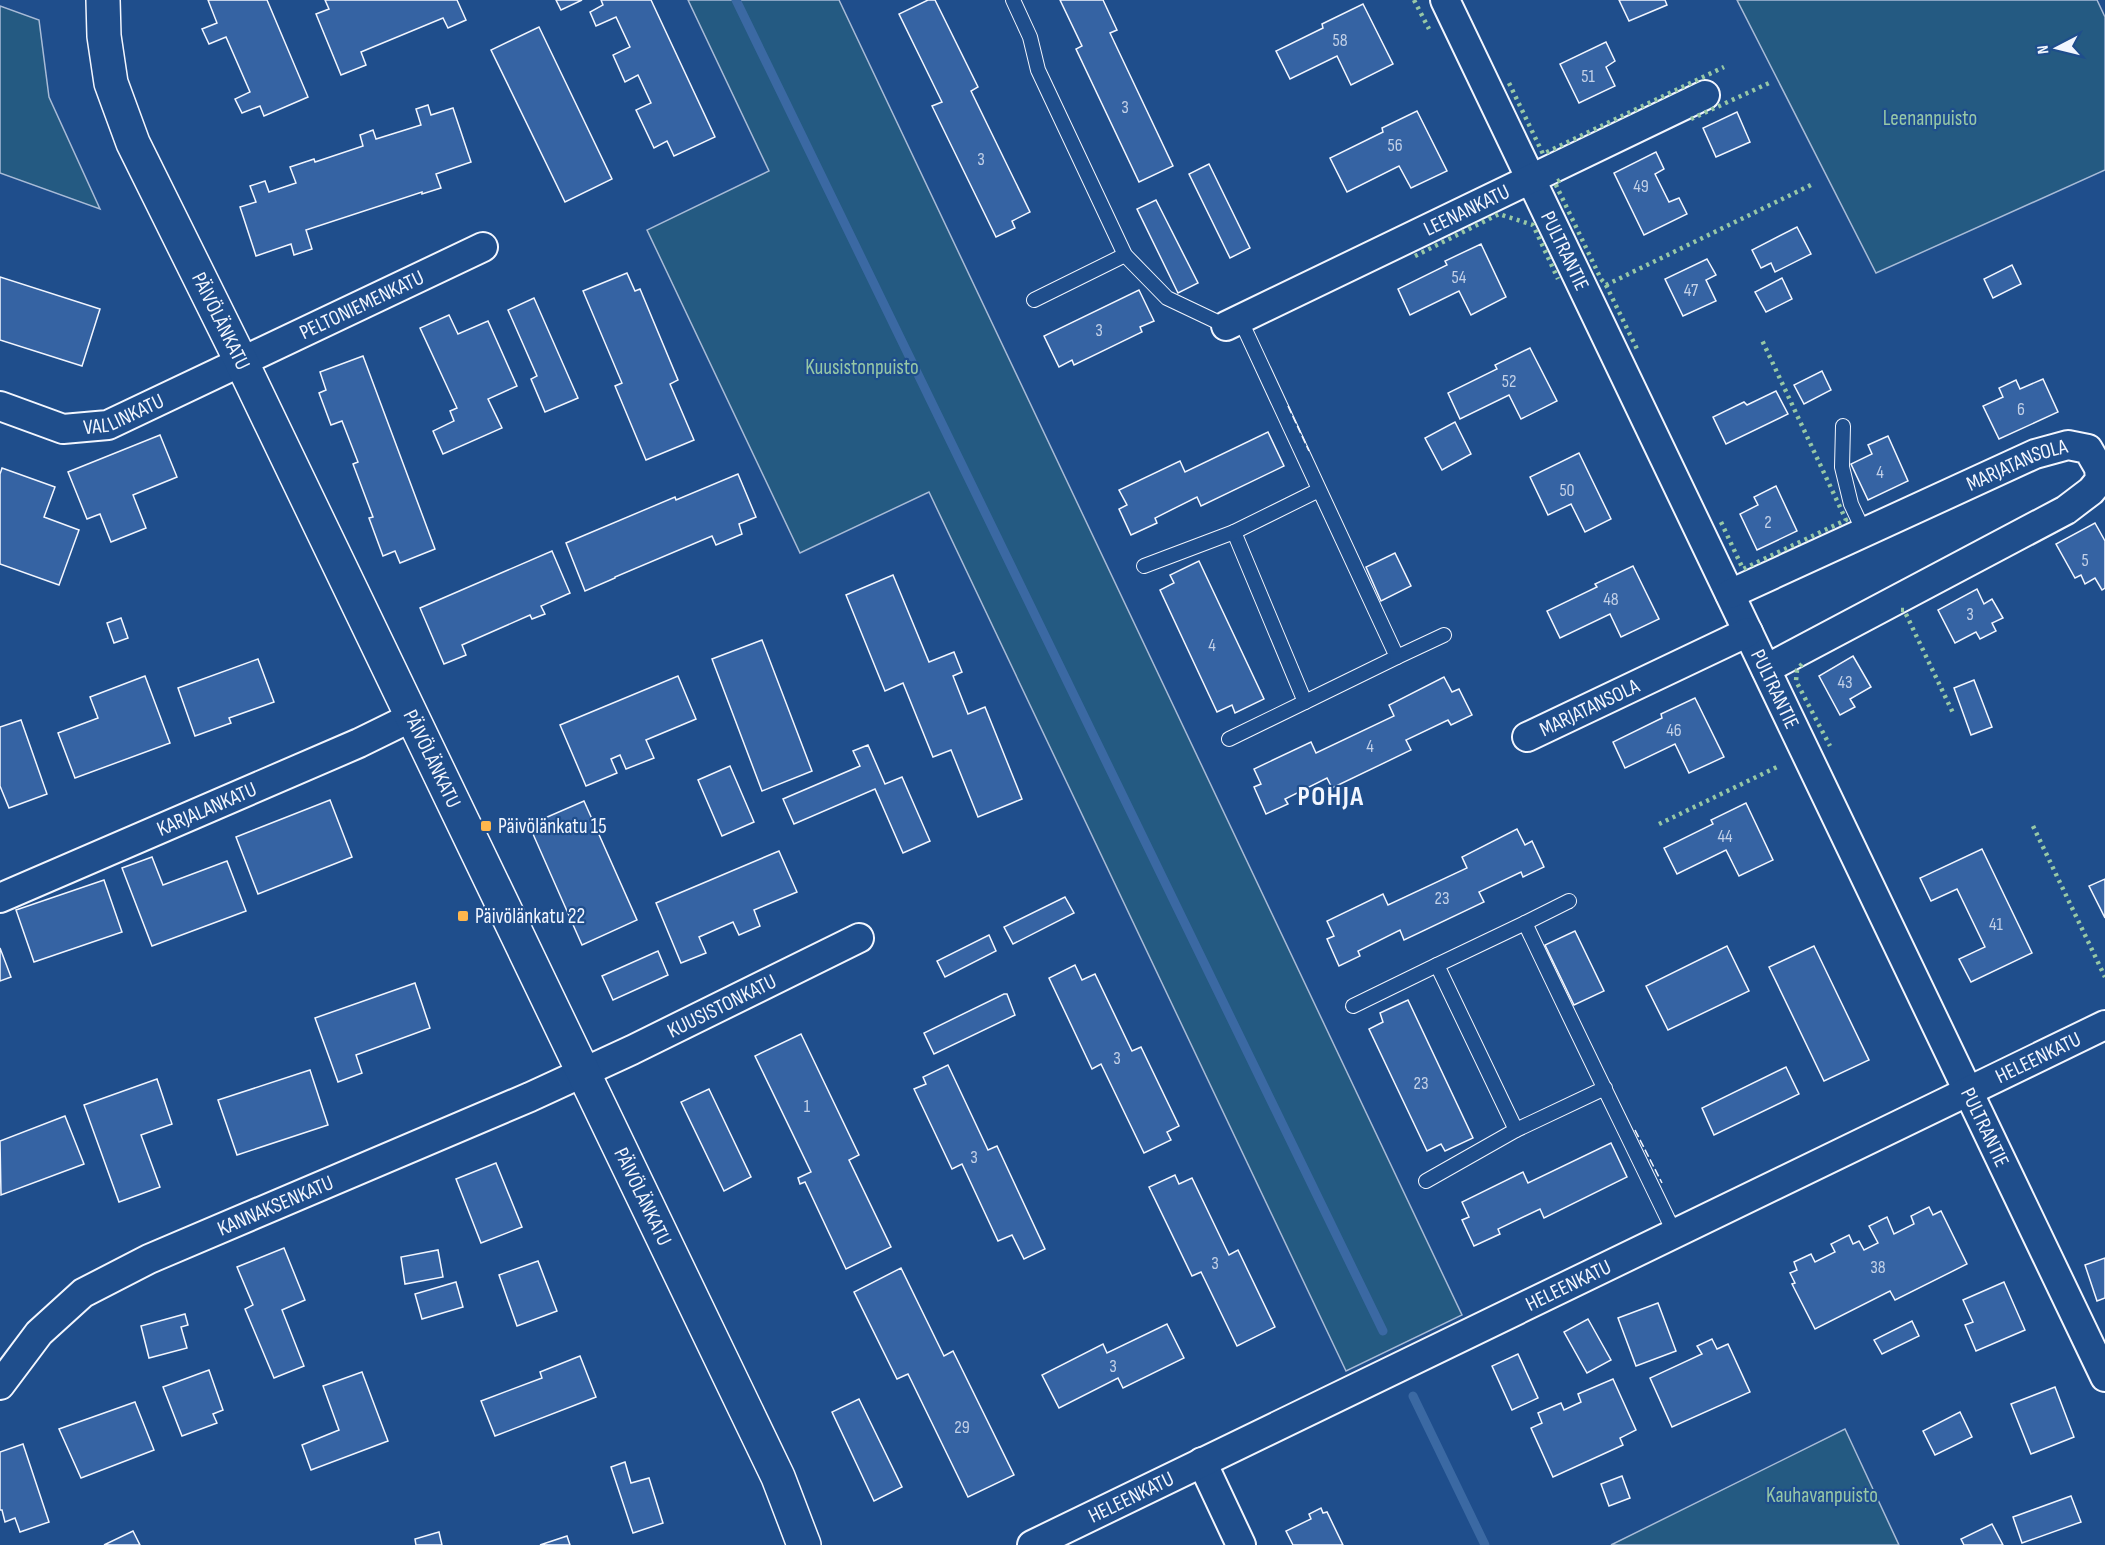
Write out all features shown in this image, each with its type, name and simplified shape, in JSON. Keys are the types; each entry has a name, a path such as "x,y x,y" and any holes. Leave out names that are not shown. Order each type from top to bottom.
{"street":[{"name":"PÄIVÖLÄNKATU","path":"103,0 104,36 111,83 133,143 241,361 778,1477 804,1545"},
{"name":"PULTRANTIE","path":"1445,0 2105,1377"},
{"name":"LEENANKATU","path":"1233,322 1705,95"},
{"name":"PELTONIEMENKATU","path":"241,361 483,247"},
{"name":"VALLINKATU","path":"0,406 63,429 108,425 241,361"},
{"name":"MARJATANSOLA","path":"1730,594 2035,454 2068,445 2088,449 2099,468 2100,480 2066,510 1766,669"},
{"name":"MARJATANSOLA","path":"1527,737 1748,632"},
{"name":"KARJALANKATU","path":"0,898 359,743 412,717"},
{"name":"KUUSISTONKATU","path":"583,1072 859,938"},
{"name":"HELEENKATU","path":"1032,1545 2105,1025"},
{"name":"KANNAKSENKATU","path":"0,1385 39,1333 83,1293 149,1259 530,1097 583,1072"},
{"path":"1202,1462 1241,1545"}],"lane":[{"path":"1013,0 1030,36 1038,70 1125,255 1167,298 1233,322 1319,490 1397,657"},
{"path":"1034,300 1125,255"},
{"path":"1843,426 1842,467 1851,504 1864,532"},
{"path":"1144,566 1234,532 1319,490"},
{"path":"1234,532 1305,702"},
{"path":"1229,739 1444,635"},
{"path":"1353,1006 1569,901"},
{"path":"1525,922 1675,1234"},
{"path":"1437,965 1516,1130"},
{"path":"1426,1181 1516,1130 1605,1088"}],"green space":[{"name":"Kuusistonpuisto","path":"688,0 839,0 1462,1315 1346,1371 929,492 800,553 647,230 769,171"},
{"name":"Leenanpuisto","path":"1737,0 2097,0 2105,17 2105,170 1876,273"},
{"path":"0,6 39,20 49,97 100,209 0,173"},
{"name":"Kauhavanpuisto","path":"1845,1429 1899,1545 1611,1545"}],"building":[{"path":"208,0 267,0 308,97 264,116 260,106 242,113 235,99 250,92 226,37 209,44 202,29 217,23"},
{"path":"325,0 457,0 466,20 448,28 443,18 361,52 366,65 341,75 316,14 329,9"},
{"path":"556,0 582,0 561,10"},
{"path":"601,0 651,0 715,137 674,156 667,141 654,148 636,110 651,103 638,75 625,82 613,55 630,47 616,17 596,26 590,12 603,5"},
{"path":"928,0 935,0 978,87 971,91 1030,212 1012,221 1015,228 996,237 932,106 942,102 899,14"},
{"path":"1060,0 1103,0 1117,30 1110,33 1173,166 1139,182 1076,49 1082,46"},
{"path":"1619,0 1665,0 1667,5 1629,21"},
{"path":"1363,4 1393,64 1351,85 1337,56 1290,79 1276,51 1323,28 1322,24"},
{"path":"539,27 612,179 565,202 491,50"},
{"path":"1606,42 1615,61 1606,67 1615,86 1579,103 1560,64"},
{"path":"428,105 431,115 453,108 471,162 436,174 441,188 422,194 422,192 306,230 312,249 294,255 291,244 256,256 240,207 256,202 250,186 265,181 269,192 296,183 290,167 314,159 315,162 363,146 360,135 373,130 376,139 421,125 416,109"},
{"path":"1417,111 1447,171 1411,188 1399,166 1347,192 1330,158 1383,132 1382,128"},
{"path":"1737,112 1750,142 1716,157 1703,128"},
{"path":"1656,152 1664,169 1655,174 1669,202 1679,198 1687,214 1644,235 1614,173"},
{"path":"1209,164 1250,248 1230,258 1189,174"},
{"path":"1156,200 1198,283 1178,293 1137,209"},
{"path":"1797,227 1811,254 1775,272 1771,263 1761,268 1752,250"},
{"path":"1481,244 1506,297 1471,315 1459,291 1410,315 1398,289 1447,265 1445,261"},
{"path":"1707,259 1716,275 1706,280 1716,301 1683,316 1665,279"},
{"path":"2012,265 2021,284 1993,298 1984,279"},
{"path":"627,273 635,291 640,289 678,380 670,384 694,440 646,460 615,386 622,383 583,291"},
{"path":"0,277 100,309 82,366 0,340"},
{"path":"1782,278 1792,299 1766,312 1755,292"},
{"path":"1139,290 1154,321 1140,327 1142,332 1074,365 1072,360 1059,367 1044,336"},
{"path":"534,298 578,398 545,412 531,379 537,376 508,310"},
{"path":"449,315 458,334 488,321 517,386 488,399 502,428 443,454 433,431 454,421 450,411 457,408 420,328"},
{"path":"1530,348 1557,401 1521,419 1509,395 1460,419 1448,393 1497,369 1495,365"},
{"path":"363,356 435,549 400,563 395,551 383,556 369,518 373,517 353,464 358,462 342,421 331,425 319,393 326,390 320,372"},
{"path":"1822,371 1831,390 1804,404 1794,385"},
{"path":"2043,379 2058,412 1999,439 1983,406 2003,397 1999,388 2016,380 2020,389"},
{"path":"1776,391 1788,414 1726,444 1713,417 1744,402 1747,405"},
{"path":"1455,422 1471,454 1442,470 1425,438"},
{"path":"1268,432 1284,466 1201,506 1197,497 1155,518 1157,523 1131,535 1119,509 1127,505 1119,490 1180,461 1185,472"},
{"path":"160,435 177,477 133,495 146,528 111,542 100,514 87,519 68,472"},
{"path":"1888,436 1908,481 1868,500 1851,464 1872,454 1868,445"},
{"path":"1579,453 1611,519 1585,532 1571,504 1548,515 1530,477"},
{"path":"2,468 55,487 44,517 79,530 59,585 0,564 0,474"},
{"path":"738,474 756,517 739,524 742,534 716,545 712,536 585,591 566,543 675,497 676,500"},
{"path":"1776,486 1797,531 1757,550 1740,514 1758,505 1754,497"},
{"path":"2095,523 2105,541 2105,588 2102,590 2095,578 2085,584 2081,575 2075,578 2056,544"},
{"path":"552,551 570,593 541,606 545,614 532,619 530,615 462,645 466,655 444,664 420,608"},
{"path":"1395,553 1411,586 1381,601 1366,567"},
{"path":"1199,561 1264,699 1235,713 1232,705 1217,712 1160,590 1174,583 1170,575"},
{"path":"1633,566 1659,619 1621,637 1610,614 1560,638 1547,611 1597,587 1595,584"},
{"path":"893,575 929,662 954,652 962,672 953,676 968,714 985,707 1022,799 978,817 951,750 933,757 903,683 885,691 846,595"},
{"path":"1977,589 1984,604 1992,599 2003,618 1992,623 1996,631 1980,639 1976,632 1955,643 1938,610"},
{"path":"121,618 128,638 114,643 107,623"},
{"path":"762,640 812,771 762,791 712,659"},
{"path":"1853,656 1871,687 1850,699 1855,707 1840,715 1819,676"},
{"path":"258,659 274,702 229,718 231,723 195,736 178,688"},
{"path":"145,676 170,743 75,778 58,733 98,718 90,697"},
{"path":"678,676 696,719 646,740 654,758 626,769 620,755 611,759 617,773 586,786 560,725"},
{"path":"1444,677 1452,692 1459,689 1472,715 1451,725 1448,720 1406,740 1411,750 1332,788 1327,778 1285,799 1288,804 1266,814 1254,787 1261,784 1254,769 1311,742 1316,753 1394,716 1389,705"},
{"path":"1974,680 1992,727 1971,735 1954,688"},
{"path":"1695,698 1724,757 1689,773 1675,744 1625,768 1613,742 1662,718 1661,714"},
{"path":"21,720 47,794 9,808 0,786 0,727"},
{"path":"868,745 885,784 902,777 930,841 903,853 875,789 794,824 783,799 860,766 853,751"},
{"path":"730,766 754,822 722,836 698,780"},
{"path":"330,800 352,857 258,894 236,837"},
{"path":"584,801 637,920 582,945 529,825"},
{"path":"1746,803 1773,860 1739,876 1726,850 1677,874 1664,848 1713,824 1711,820"},
{"path":"1517,829 1525,845 1532,841 1544,867 1523,877 1521,872 1479,892 1484,902 1404,940 1400,930 1358,951 1360,956 1339,966 1327,939 1334,936 1327,921 1383,894 1388,905 1467,868 1462,857"},
{"path":"1982,849 2032,953 1971,982 1959,959 1985,947 1957,889 1931,901 1920,878"},
{"path":"779,851 797,892 754,910 760,926 739,935 733,922 699,937 706,953 681,963 656,903"},
{"path":"152,857 163,885 227,861 246,911 152,946 122,868"},
{"path":"2105,879 2105,918 2089,886"},
{"path":"104,880 122,932 34,962 16,910"},
{"path":"1065,897 1074,913 1013,944 1004,927"},
{"path":"1575,931 1604,991 1574,1005 1545,945"},
{"path":"989,935 996,951 945,977 937,961"},
{"path":"1727,946 1749,991 1668,1030 1646,986"},
{"path":"1814,946 1869,1060 1824,1081 1769,967"},
{"path":"0,948 11,977 0,981"},
{"path":"658,951 668,975 613,1000 602,976"},
{"path":"1075,965 1082,980 1095,974 1132,1051 1141,1047 1179,1126 1167,1132 1171,1140 1144,1153 1101,1064 1092,1069 1049,978"},
{"path":"415,983 430,1028 356,1055 362,1073 338,1082 315,1018"},
{"path":"1007,994 1015,1015 934,1054 924,1033"},
{"path":"1408,1000 1473,1138 1445,1151 1441,1144 1427,1151 1369,1029 1383,1022 1380,1013"},
{"path":"801,1034 859,1155 849,1160 891,1247 846,1269 805,1182 800,1184 798,1178 811,1172 755,1056"},
{"path":"948,1065 988,1150 997,1146 1045,1249 1024,1259 1012,1235 998,1241 962,1164 952,1169 914,1089 926,1084 923,1077"},
{"path":"1786,1067 1799,1094 1714,1135 1702,1108"},
{"path":"310,1070 328,1125 237,1155 218,1100"},
{"path":"157,1079 172,1124 141,1135 160,1187 119,1202 84,1105"},
{"path":"709,1089 751,1177 724,1191 681,1102"},
{"path":"65,1116 84,1164 1,1195 0,1141"},
{"path":"1611,1143 1627,1177 1544,1218 1540,1209 1498,1229 1500,1234 1474,1246 1462,1220 1469,1217 1462,1202 1523,1172 1528,1183"},
{"path":"496,1163 522,1227 481,1243 456,1179"},
{"path":"1175,1175 1179,1184 1192,1178 1229,1255 1238,1250 1275,1327 1237,1346 1201,1272 1192,1276 1149,1187"},
{"path":"1929,1207 1933,1215 1941,1211 1967,1264 1895,1300 1890,1291 1815,1329 1792,1284 1795,1283 1790,1273 1797,1270 1794,1262 1811,1254 1815,1262 1835,1252 1831,1244 1849,1235 1853,1244 1859,1241 1864,1250 1878,1243 1869,1226 1887,1217 1894,1234 1914,1224 1911,1216"},
{"path":"284,1248 305,1300 282,1310 304,1366 274,1378 245,1309 253,1305 237,1267"},
{"path":"438,1250 443,1277 405,1284 401,1257"},
{"path":"2105,1258 2105,1298 2097,1301 2085,1265"},
{"path":"538,1261 557,1311 517,1326 499,1275"},
{"path":"901,1268 944,1356 953,1351 1014,1475 968,1497 908,1374 897,1379 854,1292"},
{"path":"456,1282 463,1307 422,1319 415,1294"},
{"path":"2004,1282 2025,1330 1976,1351 1965,1325 1973,1322 1963,1300"},
{"path":"1658,1303 1676,1351 1636,1366 1618,1318"},
{"path":"185,1314 188,1325 181,1327 187,1348 149,1358 141,1326"},
{"path":"1588,1319 1611,1360 1587,1373 1564,1332"},
{"path":"1912,1321 1919,1336 1882,1354 1874,1340"},
{"path":"1167,1324 1184,1358 1123,1388 1118,1378 1059,1408 1042,1375 1103,1344 1107,1353"},
{"path":"1712,1339 1717,1349 1728,1344 1750,1392 1672,1427 1650,1378 1702,1354 1697,1346"},
{"path":"1518,1354 1538,1398 1512,1410 1492,1366"},
{"path":"580,1356 596,1397 495,1436 481,1401 542,1378 540,1372"},
{"path":"209,1370 223,1410 213,1414 217,1423 182,1436 163,1387"},
{"path":"362,1372 388,1441 311,1470 302,1445 339,1430 323,1386"},
{"path":"1613,1379 1636,1430 1620,1438 1623,1445 1553,1477 1531,1428 1542,1423 1538,1413 1561,1403 1564,1410 1581,1402 1578,1394"},
{"path":"2055,1387 2074,1437 2031,1454 2011,1404"},
{"path":"859,1399 902,1487 874,1501 832,1412"},
{"path":"135,1402 154,1450 81,1478 59,1429"},
{"path":"1960,1412 1972,1437 1935,1455 1923,1431"},
{"path":"23,1444 49,1522 20,1532 15,1518 5,1522 2,1510 0,1510 0,1452"},
{"path":"625,1462 631,1483 649,1478 663,1523 633,1533 611,1467"},
{"path":"1622,1476 1630,1498 1609,1506 1601,1484"},
{"path":"2071,1496 2081,1522 2022,1543 2013,1517"},
{"path":"1321,1508 1323,1513 1327,1512 1343,1545 1293,1545 1286,1531 1311,1519 1309,1514"},
{"path":"1992,1524 2003,1545 1964,1545 1961,1539"},
{"path":"133,1531 140,1545 104,1545"},
{"path":"439,1532 442,1545 416,1545 415,1539"},
{"path":"567,1536 570,1545 540,1545"}],"waterway":[{"path":"736,0 1383,1331"},
{"path":"1413,1396 1485,1545"}],"hedge":[{"path":"1414,0 1429,29"},
{"path":"1509,83 1543,154 1724,67"},
{"path":"1691,119 1769,83"},
{"path":"1560,180 1555,183 1606,285 1813,184"},
{"path":"1415,256 1499,214 1533,225 1558,279"},
{"path":"1606,285 1637,349"},
{"path":"1721,522 1743,569 1846,520 1761,338"},
{"path":"1901,610 1904,610 1953,713"},
{"path":"1802,664 1797,670 1796,681 1830,746"},
{"path":"1659,824 1777,767"},
{"path":"2033,826 2105,977"}],"fence":[{"path":"1288,406 1309,451"},
{"path":"1635,1130 1662,1183"}],"place":[{"name":"Päivölänkatu 15","path":"486,826"},
{"name":"Päivölänkatu 22","path":"463,916"}],"district":[{"name":"POHJA","path":"1331,797"}]}
